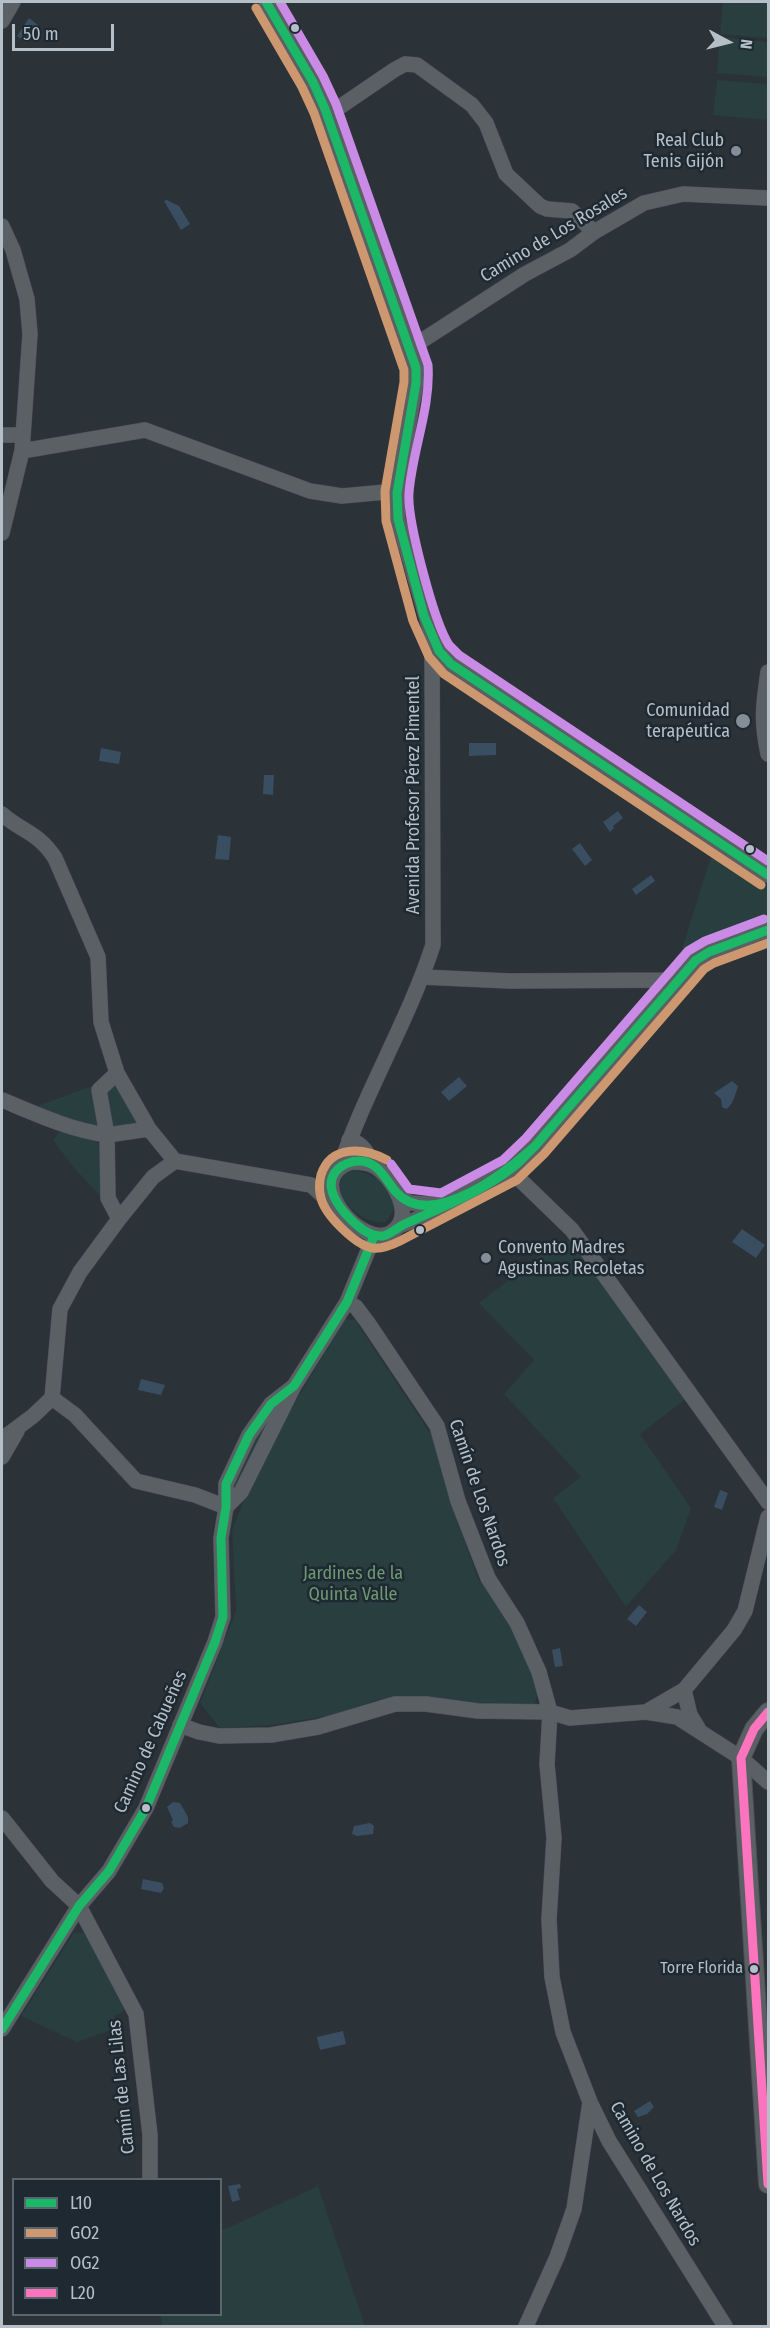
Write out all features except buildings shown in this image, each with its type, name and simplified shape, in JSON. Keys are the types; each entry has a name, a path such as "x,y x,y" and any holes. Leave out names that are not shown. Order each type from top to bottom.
{"street":[{"path":"2,21 13,2"},
{"name":"Avenida Profesor Pérez Pimentel","path":"266,2 313,82 327,115 416,368 416,383 397,493 398,519 424,616 432,637 433,945 422,977 336,1172"},
{"path":"327,115 394,70 405,64 417,65 472,105 486,123 506,174 522,191 547,209 572,211 594,232"},
{"name":"Camino de Los Rosales","path":"409,349 525,274 570,250 594,232 644,203 683,194 768,198"},
{"path":"2,226 13,250 27,298 30,334 22,451 2,533"},
{"path":"22,451 146,430 310,491 342,496 397,493"},
{"path":"2,435 22,435"},
{"path":"432,637 439,651 451,664 768,874"},
{"path":"433,687 448,673 462,671"},
{"path":"768,672 762,709 768,754"},
{"path":"2,814 46,844 55,858 98,957 101,1022 117,1073 149,1129 175,1161 311,1185 325,1182 351,1162 372,1165"},
{"path":"311,1185 322,1195 335,1201 349,1218 374,1236 385,1236 399,1226 510,1170 535,1146 696,960 709,952 768,930"},
{"path":"422,977 509,981 678,981"},
{"path":"117,1073 99,1090 108,1136 108,1198 119,1219"},
{"path":"2,1100 82,1132 108,1136 149,1129"},
{"path":"349,1140 363,1146 372,1165 386,1176 401,1199 399,1226"},
{"path":"2,1439 52,1398 60,1309 80,1272 153,1177 175,1161"},
{"path":"510,1170 572,1230 768,1502"},
{"path":"335,1201 332,1188 336,1172"},
{"path":"401,1199 412,1203 444,1205"},
{"name":"Camino de Cabueñes","path":"2,2029 79,1906 109,1871 146,1808 215,1642 223,1617 221,1538 226,1506 226,1484 249,1435 271,1404 294,1386 347,1302 374,1236"},
{"name":"Camín de Los Nardos","path":"347,1302 356,1307 368,1323 437,1426 458,1501 488,1578 517,1623 539,1672 550,1712"},
{"path":"52,1398 75,1415 136,1481 195,1495 226,1506"},
{"path":"2,1457 21,1425"},
{"path":"646,1712 684,1690 734,1630 745,1611 768,1516"},
{"path":"684,1690 690,1715 699,1730"},
{"path":"180,1725 219,1736 271,1735 318,1727 395,1704 426,1704 478,1711 550,1712 570,1718 646,1712 676,1717 699,1730 741,1758 768,1782"},
{"name":"Camino de Los Nardos","path":"550,1712 547,1764 554,1838 549,1919 552,1977 564,2032 590,2102 615,2150 725,2326"},
{"path":"768,1712 754,1730 741,1758 768,2184"},
{"name":"Camín de Las Lilas","path":"2,1818 52,1881 79,1906 136,2014 150,2135 150,2178"},
{"path":"526,2326 557,2257 574,2209 590,2102"}],"green space":[{"path":"723,2 768,3 768,38 720,34"},
{"path":"720,37 768,42 768,77 717,73"},
{"path":"717,80 768,84 768,120 713,115"},
{"path":"716,840 768,875 768,930 687,970 681,952"},
{"path":"116,1077 138,1118 137,1129 112,1132 104,1091"},
{"path":"95,1085 98,1132 38,1110 40,1105"},
{"path":"63,1128 93,1138 104,1152 105,1201 74,1168 53,1140"},
{"path":"350,1170 367,1173 381,1181 386,1187 394,1209 386,1222 363,1217 356,1213 345,1200 339,1186 344,1173"},
{"path":"570,1240 686,1399 640,1434 691,1508 676,1550 626,1607 553,1498 581,1477 504,1394 534,1360 479,1303 557,1242 562,1248"},
{"name":"Jardines de la Quinta Valle","path":"345,1319 355,1320 432,1436 451,1503 479,1581 482,1582 512,1626 539,1691 534,1705 497,1707 402,1696 377,1700 333,1715 272,1725 220,1728 200,1703 236,1611 232,1530 253,1478 270,1444"},
{"path":"275,1409 237,1488 233,1490 232,1485 249,1447"},
{"path":"74,1932 84,1933 126,2004 122,2012 114,2016 117,2028 77,2042 21,2016"},
{"path":"318,2186 365,2326 162,2326 161,2316 222,2316 222,2231"}],"water":[{"path":"29,18 38,25 26,43 17,36"},
{"path":"167,200 179,206 190,224 181,230 164,201"},
{"path":"469,743 496,743 496,755 469,756"},
{"path":"101,748 121,752 119,764 99,761"},
{"path":"264,775 274,775 273,795 263,794"},
{"path":"618,811 623,818 613,826 610,832 603,822"},
{"path":"218,835 231,837 229,860 215,859"},
{"path":"580,843 592,860 585,866 572,849"},
{"path":"651,875 655,881 636,895 632,889"},
{"path":"459,1077 467,1086 449,1101 441,1092"},
{"path":"732,1081 738,1086 732,1103 726,1109 722,1107 721,1099 714,1093"},
{"path":"742,1229 765,1245 756,1258 732,1242"},
{"path":"141,1379 165,1385 161,1395 138,1390"},
{"path":"720,1490 728,1493 722,1510 714,1507"},
{"path":"639,1605 647,1612 636,1626 627,1619"},
{"path":"560,1648 563,1666 555,1667 552,1650"},
{"path":"173,1802 180,1803 188,1817 188,1823 180,1828 174,1827 171,1822 173,1820 167,1807"},
{"path":"370,1823 374,1826 373,1834 357,1836 352,1834 354,1826"},
{"path":"143,1879 162,1883 164,1888 161,1893 141,1889"},
{"path":"343,2031 346,2044 320,2050 317,2037"},
{"path":"650,2101 654,2107 647,2114 638,2117 634,2111"},
{"path":"240,2184 241,2188 237,2189 240,2200 232,2202 228,2186"}],"transit line":[{"name":"L10","path":"266,2 313,82 325,109 416,368 416,383 397,493 398,519 424,616 439,651 451,664 768,875"},
{"name":"OG2","path":"280,2 323,76 336,104 428,365 427,397 409,493 412,525 429,594 449,645 459,655 768,861"},
{"name":"GO2","path":"256,8 302,87 314,113 404,370 404,382 385,491 386,521 413,621 429,657 444,674 761,885"},
{"name":"OG2","path":"391,1164 409,1189 441,1193 503,1160 526,1138 688,951 705,941 764,919"},
{"name":"L10","path":"696,960 709,952 768,930"},
{"name":"GO2","path":"387,1160 359,1151 340,1153 326,1165 320,1178 320,1195 328,1213 350,1236 373,1248 397,1242 517,1180 544,1154 704,969 768,943"},
{"name":"L10","path":"535,1146 696,960"},
{"name":"L10","path":"535,1146 696,960"},
{"name":"L10","path":"535,1146 500,1177 383,1236 369,1234 358,1226 346,1215 332,1192 333,1176 338,1169 348,1163 359,1161 376,1168 396,1192 411,1203 429,1205 448,1202 488,1182 535,1146"},
{"name":"L10","path":"2,2029 79,1906 109,1871 146,1808 215,1642 223,1617 221,1538 226,1507 226,1484 249,1435 271,1404 294,1386 347,1302 374,1236"},
{"name":"L20","path":"768,1712 754,1729 741,1758 768,2184"}],"place":[{"name":"Real Club Tenis Gijón","path":"736,151"},
{"name":"Comunidad terapéutica","path":"743,721"},
{"name":"Convento Madres Agustinas Recoletas","path":"486,1258"},
{"name":"Torre Florida","path":"754,1969"}]}
